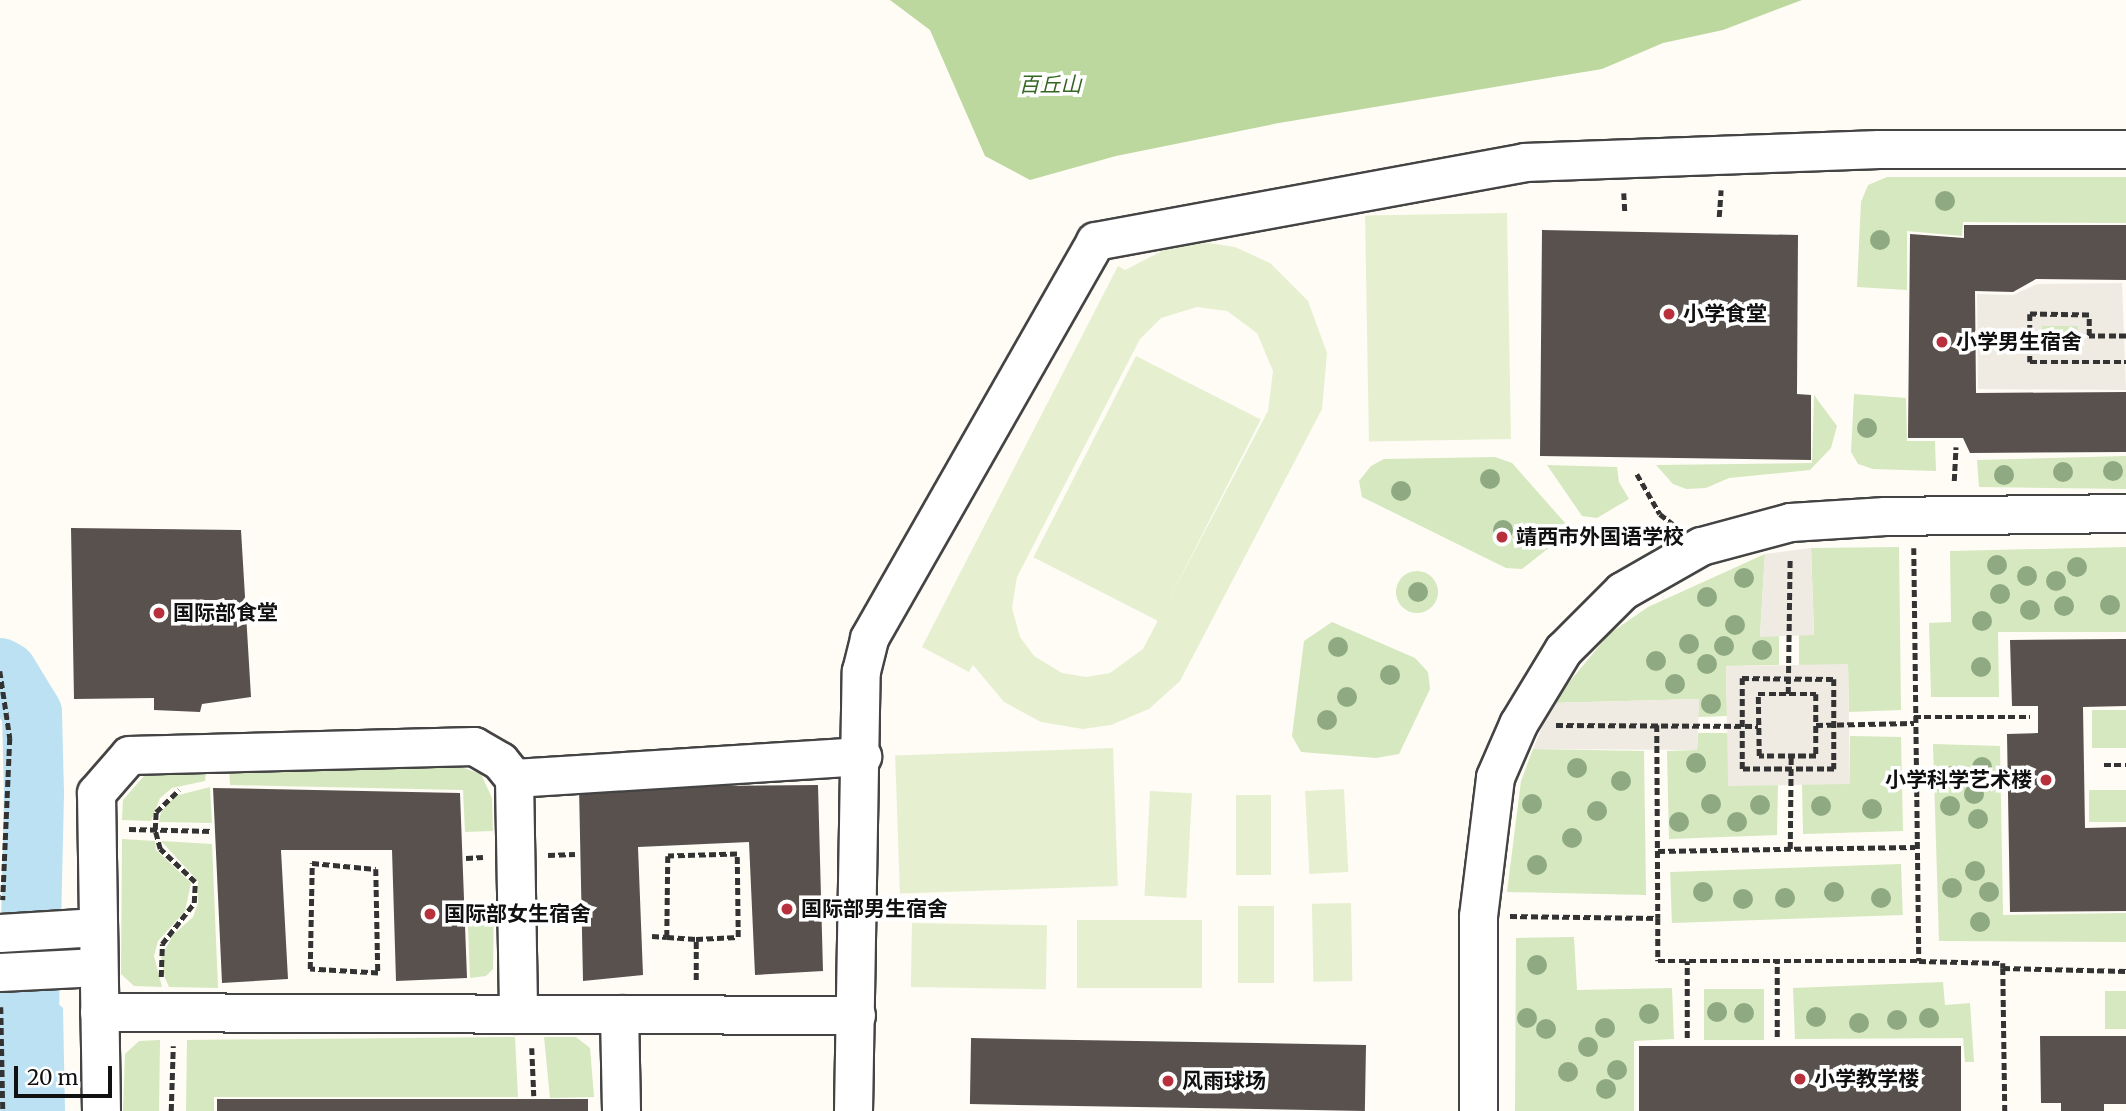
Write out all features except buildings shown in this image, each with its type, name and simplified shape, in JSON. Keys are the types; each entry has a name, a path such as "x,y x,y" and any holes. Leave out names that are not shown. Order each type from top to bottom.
{"lane":[{"path":"853,1111 862,756 861,671 869,638 1095,241 1524,162 1879,149 2126,149"},
{"path":"1478,1111 1478,916 1495,777 1518,724 1563,650 1622,591 1701,546 1790,522 1914,515 2126,513"},
{"path":"101,1111 96,793 129,755 474,746 500,761 513,778 524,1014"},
{"path":"513,778 862,756"},
{"path":"17,932 97,927"},
{"path":"17,971 98,967"},
{"path":"99,1012 856,1015"},
{"path":"619,1014 621,1111"}],"path":[{"path":"2126,335 2090,336 2089,315 2030,314 2029,362 2126,362"},
{"path":"1637,474 1660,514 1701,546"},
{"path":"1914,515 1915,847 1919,961"},
{"path":"1788,694 1790,522"},
{"path":"0,671 6,705"},
{"path":"1742,678 1834,680 1834,725 1834,769 1742,769 1742,678"},
{"path":"1758,694 1816,694 1816,725 1816,756 1759,756 1758,694"},
{"path":"1914,717 2030,717"},
{"path":"1816,725 1914,723"},
{"path":"1518,724 1758,726"},
{"path":"1657,725 1658,961 2003,963 2005,1111"},
{"path":"1790,849 1791,756"},
{"path":"2104,765 2126,765"},
{"path":"171,1111 175,1013 158,957 170,933 189,913 195,882 160,849 155,830 156,812 184,787"},
{"path":"96,828 212,831"},
{"path":"1658,851 1915,847"},
{"path":"652,936 696,939 738,937 737,854 668,856 667,937"},
{"path":"312,863 376,869 379,973 348,971 310,969 312,863"},
{"path":"1478,916 1658,918"},
{"path":"696,939 696,1013"},
{"path":"1687,961 1687,1038"},
{"path":"1777,962 1777,1037"},
{"path":"2003,968 2126,971"},
{"path":"524,1014 534,1096"}],"green space":[{"name":"百丘山","path":"890,0 1802,0 1723,30 1663,43 1602,69 1279,123 1116,156 1030,180 985,156 930,30"},
{"path":"1887,177 2126,177 2126,223 1963,222 1962,236 1907,231 1907,290 1857,287 1861,202 1868,185"},
{"path":"1507,213 1511,439 1369,441 1365,215"},
{"path":"1209,243 1235,247 1270,263 1308,301 1327,353 1322,409 1180,681 1149,709 1111,725 1083,729 1041,722 1004,702 973,665 969,672 922,647 1118,266 1125,270 1170,247","holes":["1197,307 1227,311 1257,333 1273,371 1268,411 1143,649 1110,673 1086,677 1062,673 1034,656 1020,637 1012,608 1017,577 1140,339 1161,318"]},
{"path":"2041,326 2078,326 2078,350 2041,350"},
{"path":"1136,356 1261,420 1158,621 1033,557"},
{"path":"1854,394 1906,398 1907,441 1935,441 1936,471 1873,469 1858,464 1851,452"},
{"path":"1814,395 1837,426 1831,448 1810,470 1729,478 1706,488 1686,489 1673,484 1656,465 1812,463"},
{"path":"2126,456 2126,489 1979,487 1977,460"},
{"path":"1495,457 1512,463 1566,524 1560,539 1522,569 1506,568 1362,497 1359,481 1371,466 1384,459"},
{"path":"1547,465 1617,467 1619,482 1629,499 1597,518 1582,516"},
{"path":"1899,547 1901,710 1849,712 1848,665 1799,665 1799,635 1814,634 1811,548"},
{"path":"2126,547 2126,632 1998,632 1999,697 1931,697 1929,623 1951,622 1950,551"},
{"path":"1765,554 1760,636 1779,636 1779,665 1726,666 1727,716 1698,717 1699,699 1552,703 1609,634 1648,607"},
{"path":"1417,571 1432,577 1438,592 1432,607 1417,613 1402,607 1396,592 1402,577"},
{"path":"1332,622 1415,658 1428,672 1430,689 1399,754 1376,758 1301,752 1292,736 1304,641"},
{"path":"2092,710 2126,710 2126,748 2092,748"},
{"path":"1698,733 1728,733 1729,785 1778,784 1777,835 1669,839 1667,751 1697,750"},
{"path":"1850,736 1901,737 1903,831 1803,834 1802,784 1850,783"},
{"path":"1933,744 2000,746 2003,915 2126,913 2126,942 1939,941"},
{"path":"1113,748 1118,886 900,894 895,756"},
{"path":"1533,749 1644,751 1646,895 1507,892 1521,781"},
{"path":"447,762 481,774 492,798 493,831 465,832 463,790 230,785 229,765"},
{"path":"207,765 205,781 172,788 160,798 151,821 122,820 123,800 151,768"},
{"path":"210,787 212,823 159,822 161,812 175,796"},
{"path":"1344,789 1348,872 1309,874 1305,791"},
{"path":"2089,790 2126,790 2126,822 2089,822"},
{"path":"1150,791 1192,793 1186,898 1145,896"},
{"path":"1236,795 1271,795 1271,875 1236,875"},
{"path":"122,839 155,841 156,850 191,883 185,911 158,941 154,956 162,987 134,986 121,974"},
{"path":"161,841 212,844 218,988 169,987 165,978 161,957 173,935 193,917 198,903 198,881"},
{"path":"1901,864 1903,915 1672,923 1670,872"},
{"path":"467,901 494,902 493,969 486,976 470,978"},
{"path":"1351,903 1352,981 1313,982 1312,904"},
{"path":"1238,906 1274,906 1274,983 1238,983"},
{"path":"1077,920 1202,920 1202,988 1077,988"},
{"path":"912,923 1047,925 1046,989 911,987"},
{"path":"1574,937 1577,990 1672,988 1674,1039 1634,1041 1634,1111 1515,1111 1516,938"},
{"path":"1943,982 1945,1005 1970,1003 1974,1062 1965,1062 1963,1038 1795,1039 1793,988"},
{"path":"1704,989 1764,989 1764,1040 1704,1040"},
{"path":"2105,991 2126,991 2126,1029 2105,1029"},
{"path":"515,1037 518,1097 214,1097 214,1111 186,1111 187,1040"},
{"path":"544,1037 576,1037 590,1048 594,1097 550,1098"},
{"path":"160,1040 159,1111 123,1111 125,1054 139,1041"}],"shaded area":[{"path":"2122,283 2126,390 1978,389 1977,294 2013,295 2037,284","holes":["2042,326 2078,326 2078,350 2042,350"]},
{"path":"1811,548 1814,635 1760,637 1765,554"},
{"path":"1848,664 1850,784 1728,786 1726,666"},
{"path":"1699,699 1697,750 1533,749 1552,703"}],"water":[{"path":"22,986 41,989 63,1008 65,1111 11,1111 10,989"}],"waterway":[{"path":"0,668 7,672 32,713 34,793 27,1111"}],"place":[{"name":"小学食堂","path":"1669,314"},
{"name":"小学男生宿舍","path":"1942,342"},
{"name":"靖西市外国语学校","path":"1502,537"},
{"name":"国际部食堂","path":"159,613"},
{"name":"小学科学艺术楼","path":"2046,780"},
{"name":"国际部男生宿舍","path":"787,909"},
{"name":"国际部女生宿舍","path":"430,914"},
{"name":"小学教学楼","path":"1800,1079"},
{"name":"风雨球场","path":"1168,1081"}]}
